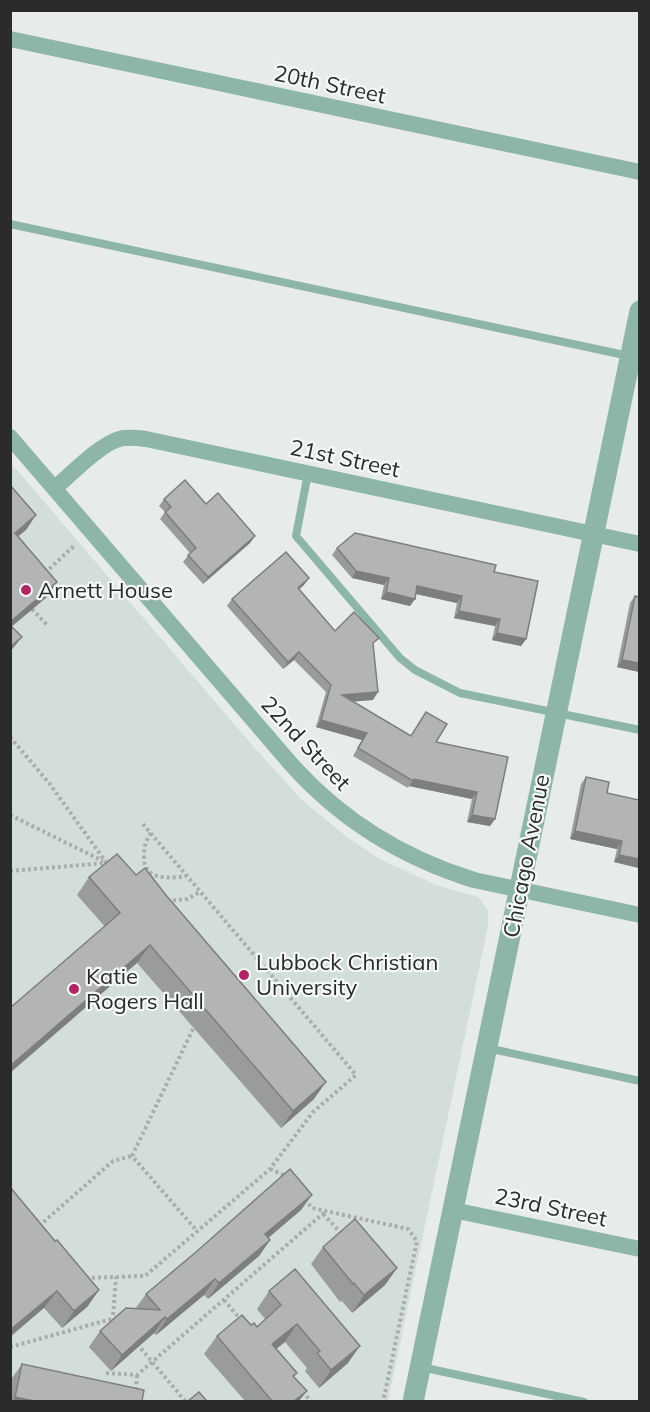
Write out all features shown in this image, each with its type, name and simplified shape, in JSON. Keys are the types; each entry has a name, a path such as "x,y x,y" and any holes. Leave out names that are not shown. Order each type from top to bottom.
{"street":[{"name":"20th Street","path":"10,39 639,172"},
{"name":"Chicago Avenue","path":"413,1401 592,534 635,357 639,311"},
{"name":"22nd Street","path":"10,437 291,764 326,800 370,832 427,863 474,879 639,915"},
{"name":"21st Street","path":"55,488 105,447 123,438 147,439 639,544"},
{"name":"23rd Street","path":"453,1210 639,1249"}],"lane":[{"path":"10,224 635,357"},
{"path":"308,472 296,536 400,658 415,670 460,693 639,730"},
{"path":"487,1048 639,1081"},
{"path":"420,1367 584,1401"}],"path":[{"path":"43,575 75,545"},
{"path":"32,609 47,625"},
{"path":"10,737 49,783 112,870"},
{"path":"10,815 106,863"},
{"path":"83,1278 145,1276 270,1169 313,1112 356,1075 142,823"},
{"path":"151,833 144,855 147,871 162,878 186,876"},
{"path":"10,872 106,863"},
{"path":"164,901 187,899 200,892"},
{"path":"33,1231 113,1161 132,1156 193,1029"},
{"path":"132,1156 197,1232"},
{"path":"270,1169 298,1182"},
{"path":"306,1192 305,1198 312,1208 408,1229 417,1241 382,1401"},
{"path":"325,1212 346,1239"},
{"path":"135,1401 136,1376 325,1212"},
{"path":"32,1217 46,1234"},
{"path":"116,1277 115,1318 122,1327"},
{"path":"224,1300 248,1326"},
{"path":"10,1347 115,1318"},
{"path":"130,1336 186,1401"},
{"path":"106,1373 136,1376"},
{"path":"301,1389 311,1401"}],"shaded area":[{"name":"Lubbock Christian University","path":"10,462 302,800 347,837 380,859 436,885 478,897 488,910 488,926 388,1401 11,1401"}],"building":[{"path":"185,480 206,504 218,493 255,536 208,577 188,555 196,548 165,512 171,507 164,499"},
{"path":"10,485 36,515 15,533 57,582 10,622"},
{"path":"355,533 496,565 494,572 538,581 526,639 497,633 500,619 459,611 462,596 417,586 415,599 386,592 389,578 356,571 337,548"},
{"path":"286,552 309,578 298,588 335,631 354,612 379,638 373,643 378,692 342,695 411,736 426,712 447,724 436,742 508,757 495,819 472,815 477,792 414,779 413,781 358,748 367,733 321,720 331,685 299,652 288,662 232,599"},
{"path":"635,596 639,597 639,663 622,660"},
{"path":"10,625 22,637 10,647"},
{"path":"586,777 609,782 607,793 639,800 639,859 619,855 622,841 575,831"},
{"name":"Katie Rogers Hall","path":"117,854 136,875 145,868 326,1082 293,1111 150,945 10,1066 10,1008 120,913 89,877"},
{"path":"290,1169 312,1195 265,1234 270,1240 219,1283 215,1279 167,1319 165,1317 122,1355 100,1331 126,1308 160,1310 146,1294"},
{"path":"10,1187 99,1290 74,1311 57,1291 10,1330"},
{"path":"355,1219 397,1268 364,1295 323,1247"},
{"path":"295,1269 360,1346 331,1370 317,1353 320,1351 297,1324 272,1344 297,1373 293,1376 307,1391 294,1401 272,1401 217,1336 242,1315 251,1325 254,1323 257,1327 281,1305 269,1291"},
{"path":"22,1364 144,1390 142,1401 34,1401 15,1397"},
{"path":"199,1392 207,1401 188,1401"}],"place":[{"name":"Arnett House","path":"26,590"},
{"name":"Lubbock Christian University","path":"244,975"},
{"name":"Katie Rogers Hall","path":"74,989"}]}
